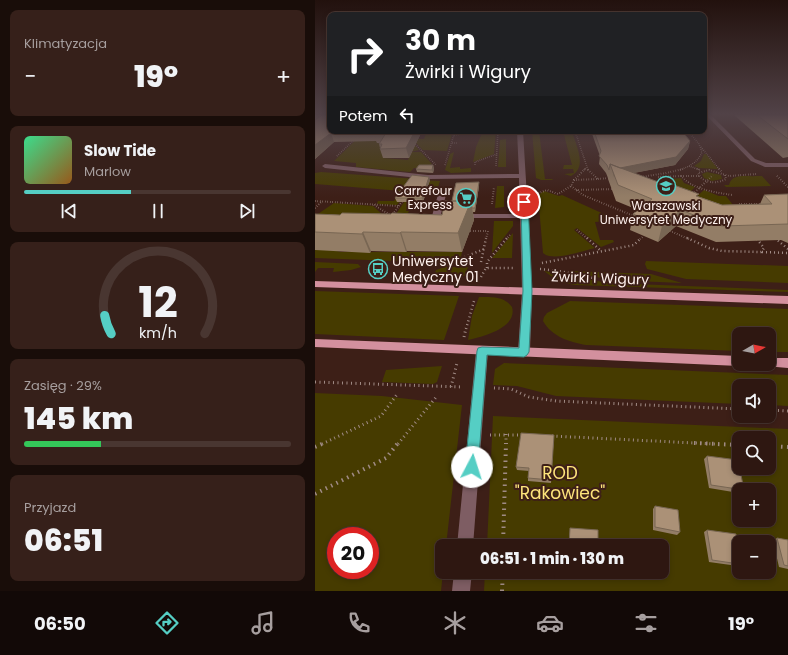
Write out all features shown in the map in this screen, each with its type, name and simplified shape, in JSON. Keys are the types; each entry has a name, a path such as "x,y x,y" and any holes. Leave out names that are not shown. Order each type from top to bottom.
{"main road":[{"name":"Żwirki i Wigury","path":"315,284 788,300"},
{"path":"315,343 732,361"},
{"path":"776,362 788,363"}],"street":[{"path":"521,143 527,291 524,352"},
{"path":"736,143 759,164 767,166 788,166"},
{"path":"325,166 443,175 495,177 523,176"},
{"path":"443,191 436,216 525,217"},
{"path":"466,539 482,351"},
{"path":"461,591 462,579"}],"path":[{"path":"325,166 352,143"},
{"path":"414,143 443,175"},
{"path":"443,175 451,143"},
{"path":"481,262 491,216 497,143"},
{"path":"578,143 586,168 598,179"},
{"path":"634,177 699,176 707,181 723,182 727,179 698,143"},
{"path":"653,177 689,166 699,158 702,152 701,146"},
{"path":"449,152 454,152"},
{"path":"689,166 701,170 715,170 722,173"},
{"path":"536,194 547,190 558,194 571,186 574,180 586,168"},
{"path":"699,176 698,173 701,170"},
{"path":"689,198 713,175"},
{"path":"681,176 685,183 719,194 732,195"},
{"path":"574,180 613,178"},
{"path":"571,186 583,194 642,220"},
{"path":"576,190 619,189"},
{"path":"392,216 407,195"},
{"path":"315,201 399,206"},
{"path":"315,208 322,201"},
{"path":"739,204 767,203"},
{"path":"373,204 392,216 399,216"},
{"path":"747,204 752,210"},
{"path":"481,277 487,268 487,262 525,217"},
{"path":"577,230 601,251"},
{"path":"465,231 488,231"},
{"path":"670,232 709,248 722,251 788,253"},
{"path":"771,234 781,245 788,249"},
{"path":"754,235 764,248 761,252"},
{"path":"541,263 634,245 644,236"},
{"path":"446,265 485,248"},
{"path":"487,268 508,268"},
{"path":"463,341 468,318 476,296"},
{"path":"451,387 458,359"},
{"path":"315,382 467,388"},
{"path":"492,388 511,389 529,397 556,401 732,409"},
{"path":"315,447 381,416 398,393"},
{"path":"315,494 386,458 437,396"},
{"path":"776,410 788,411"},
{"path":"503,539 506,434"},
{"path":"492,435 529,435"},
{"path":"545,436 732,444"},
{"path":"776,446 788,447"},
{"path":"502,591 503,579"}],"green space":[{"path":"353,143 413,143 419,150 383,158 408,160 411,152 421,152 432,164 423,168 414,168 410,172 356,167 356,163 334,161"},
{"path":"416,143 450,143 447,151 423,150"},
{"path":"478,143 495,143 494,154 473,162"},
{"path":"500,143 506,143 506,167 498,167"},
{"path":"533,143 540,143 545,179 553,179 541,180 536,178"},
{"path":"566,143 576,143 580,162 576,172 571,176 564,174 574,173 573,169 563,169 564,165 572,165"},
{"path":"454,152 450,168 471,168 471,172 451,173 445,170 450,154"},
{"path":"704,154 706,154 718,169 699,168 694,166 701,161"},
{"path":"321,172 417,179 397,205 378,204 378,201 394,201 402,191 315,184 315,173"},
{"path":"707,172 721,175 722,179 712,181 704,178 702,174"},
{"path":"762,176 771,186 726,187 724,185 729,185 736,177"},
{"path":"681,178 684,183 695,187 689,193 664,185 661,180"},
{"path":"419,180 440,181 438,187 415,188 406,211 409,211 407,215 396,214"},
{"path":"497,186 504,186 504,207 495,208"},
{"path":"704,190 719,196 726,196 737,210 732,210 699,198 697,196"},
{"path":"544,191 559,196 562,195 606,215 609,221 595,222 600,240 613,240 614,242 601,247 577,228 574,230 595,248 560,256 543,253 538,195"},
{"path":"334,203 373,206 383,215 315,216"},
{"path":"494,221 513,221 513,226 492,253"},
{"path":"513,233 512,258 492,258"},
{"path":"315,246 341,252 462,252 461,257 447,263 315,258"},
{"path":"646,261 788,266 788,283 686,279 647,269 645,264"},
{"path":"315,262 358,264 361,267 333,272 334,268 318,268 315,272"},
{"path":"445,267 468,267 465,276 434,275 436,270"},
{"path":"544,271 608,283 788,290 788,292 575,285 559,282"},
{"path":"570,271 651,274 682,283 610,280"},
{"path":"315,291 459,296 444,340 315,334"},
{"path":"479,297 497,298 509,303 512,307 512,314 510,321 504,326 490,334 468,340 472,316"},
{"path":"570,301 788,309 788,352 776,352 776,327 732,327 732,351 586,345 562,338 551,331 543,321 547,313"},
{"path":"504,363 788,375 788,406 776,405 776,379 732,379 732,404 556,396 517,386 493,385 495,369"},
{"path":"442,366 437,382 433,384 382,382 386,370"},
{"path":"315,393 382,396 462,405 447,539 435,539 435,579 442,579 441,591 315,591"},
{"name":"ROD \"Rakowiec\"","path":"493,416 788,429 788,591 484,591 485,579 669,579 669,539 487,539"}],"building":[{"path":"380,143 409,143 406,148 380,149 382,144 379,144"},
{"path":"598,143 689,143 676,157 620,168 610,164 609,170 607,165 599,156 601,151"},
{"path":"610,164 669,186 671,184 699,194 696,196 722,205 772,204 764,195 788,194 788,224 722,226 681,210 662,226 633,214 652,199 618,185"},
{"path":"419,165 433,165 432,170 416,169"},
{"path":"412,175 429,177 422,198 395,198"},
{"name":"Carrefour Express","path":"479,182 475,208 472,208 471,201 452,201 456,183"},
{"path":"445,201 471,201 458,233 363,232 362,234 315,232 315,214 340,215 342,213 392,213 442,215"},
{"path":"521,433 554,435 551,480 528,478 529,468 516,467"},
{"path":"707,456 732,459 732,475 741,475 743,483 732,483 732,488 711,485"},
{"path":"655,506 678,510 680,532 655,527"},
{"path":"570,528 598,530 598,539 569,539"},
{"path":"707,530 736,534 732,535 732,563 712,560"},
{"path":"777,538 788,540 788,566 784,565"}],"place":[{"name":"Warszawski Uniwersytet Medyczny","path":"666,186"},
{"name":"Carrefour Express","path":"466,198"},
{"name":"Uniwersytet Medyczny 01","path":"378,269"}],"route":[{"path":"472,467 482,351 524,352 527,291 524,202"}]}
